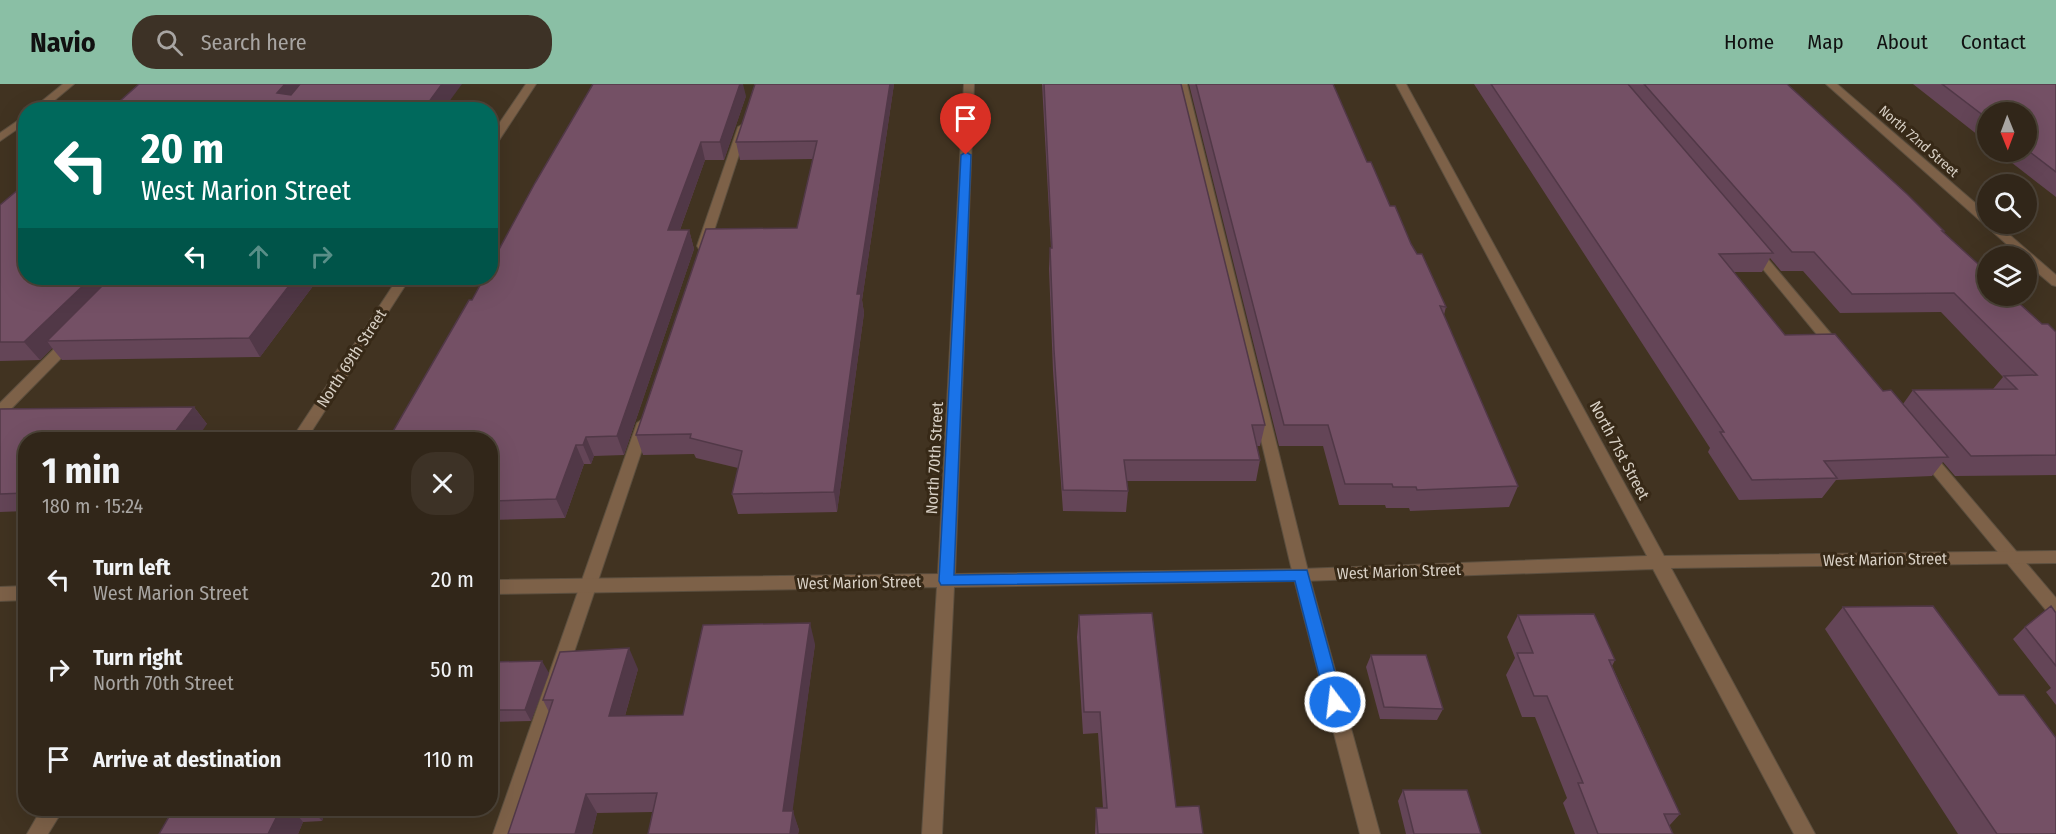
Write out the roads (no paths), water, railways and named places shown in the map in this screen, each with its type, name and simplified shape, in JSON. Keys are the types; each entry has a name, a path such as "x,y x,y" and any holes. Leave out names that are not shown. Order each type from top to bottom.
{"street":[{"path":"46,102 69,84"},
{"path":"498,134 531,84"},
{"name":"North 70th Street","path":"932,834 969,84"},
{"path":"1182,84 1301,575 1370,834"},
{"name":"North 71st Street","path":"1401,84 1805,834"},
{"name":"North 72nd Street","path":"1831,84 1977,212"},
{"path":"698,262 746,117"},
{"path":"0,138 18,124"},
{"name":"North 72nd Street","path":"2002,234 2056,282"},
{"path":"1745,239 1844,358"},
{"name":"North 69th Street","path":"303,432 399,285"},
{"path":"0,412 83,328"},
{"path":"503,834 650,406"},
{"path":"1913,440 2056,610"},
{"name":"West Marion Street","path":"498,587 1301,575 1660,562 2056,557"},
{"path":"0,594 18,593"},
{"path":"37,834 49,816"}]}
